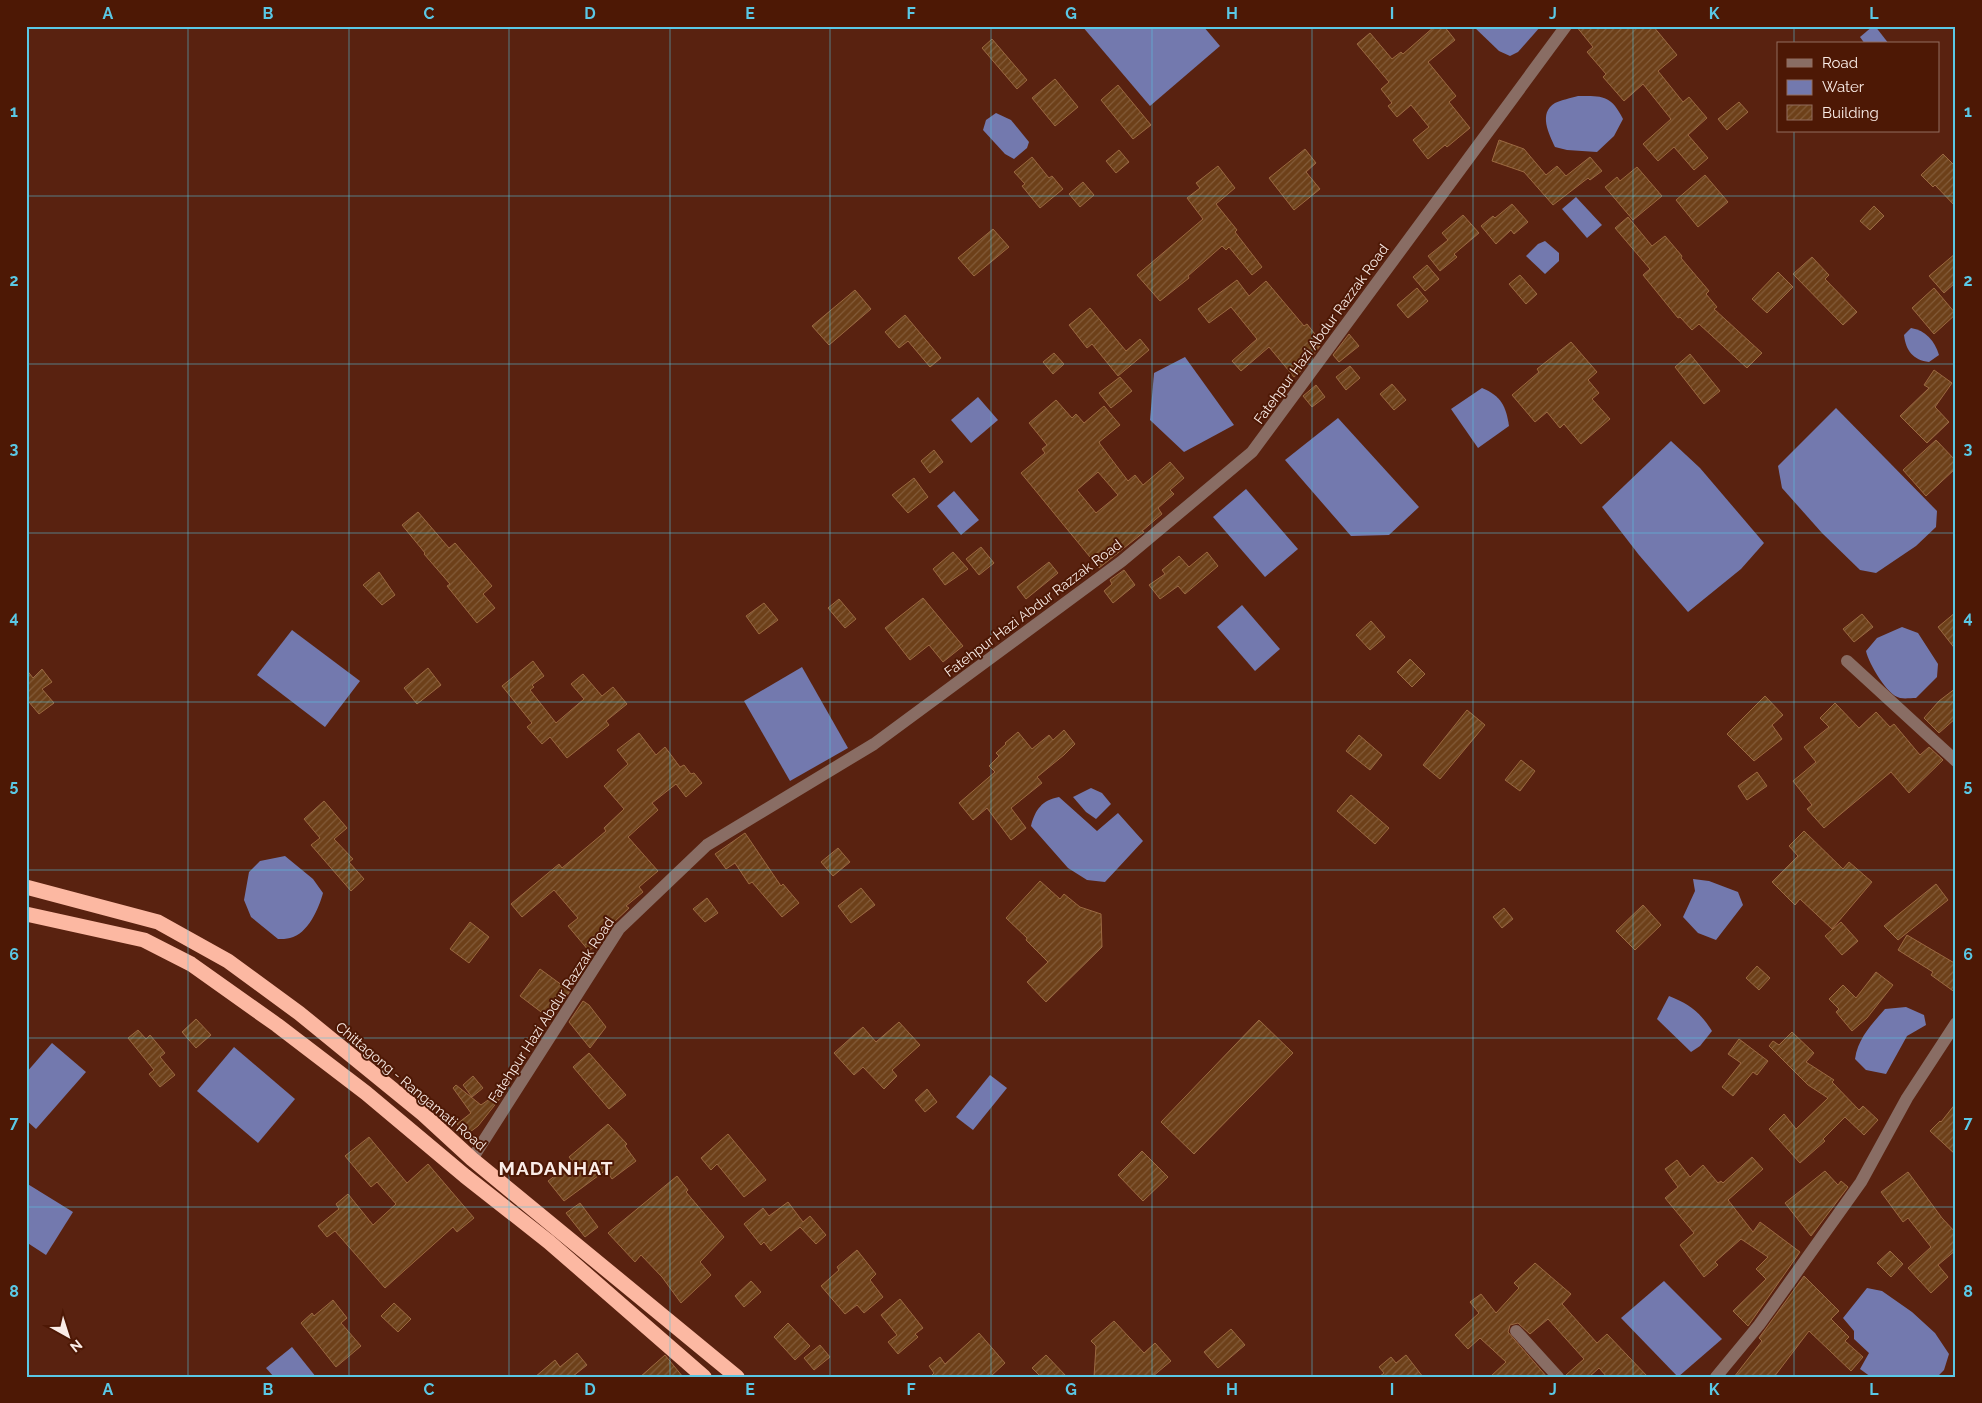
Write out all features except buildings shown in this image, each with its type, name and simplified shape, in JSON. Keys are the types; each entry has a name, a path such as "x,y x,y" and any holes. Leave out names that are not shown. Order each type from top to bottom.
{"highway":[{"name":"Chittagong - Rangamati Road","path":"26,887 158,922 228,961 300,1013 422,1114 472,1159 737,1377"},
{"path":"26,914 144,940 191,964 277,1025 366,1093 465,1176 549,1242 704,1377"}],"street":[{"name":"Fatehpur Hazi Abdur Razzak Road","path":"472,1159 619,929 707,845 874,744 1122,561 1252,452 1566,26"},
{"path":"1846,661 1956,761"},
{"path":"1716,1377 1759,1325 1861,1182 1907,1098 1956,1023"},
{"path":"1516,1330 1558,1377"}],"water":[{"path":"1082,26 1203,26 1220,46 1150,106"},
{"path":"1473,26 1541,26 1518,52 1510,56 1499,51"},
{"path":"1875,26 1887,42 1864,42 1860,37"},
{"path":"1578,96 1594,96 1610,101 1623,119 1614,136 1597,152 1567,150 1555,147 1548,130 1546,118 1550,107 1557,102"},
{"path":"996,113 1011,120 1029,142 1027,148 1014,159 1005,154 983,130 986,120"},
{"path":"1576,197 1602,225 1587,238 1562,209"},
{"path":"1545,241 1559,253 1559,261 1545,274 1526,256 1538,244"},
{"path":"1911,328 1921,331 1929,337 1939,355 1929,362 1923,361 1911,354 1906,346 1904,335"},
{"path":"1185,357 1234,425 1184,452 1150,420 1154,373"},
{"path":"1482,388 1494,394 1502,403 1509,426 1478,448 1451,409"},
{"path":"978,397 998,420 971,443 951,420"},
{"path":"1836,408 1937,511 1936,527 1916,546 1876,573 1860,570 1822,533 1782,488 1778,466"},
{"path":"1338,418 1419,507 1389,535 1351,536 1285,460"},
{"path":"1671,441 1700,468 1764,543 1741,569 1688,612 1639,555 1602,507"},
{"path":"1246,489 1298,549 1265,577 1213,517"},
{"path":"954,491 979,520 961,535 937,506"},
{"path":"1242,605 1280,649 1255,671 1217,627"},
{"path":"1902,627 1918,633 1938,664 1937,677 1916,698 1900,698 1895,696 1884,685 1866,651 1877,638"},
{"path":"292,630 360,681 325,727 257,675"},
{"path":"802,667 848,748 790,781 744,701"},
{"path":"1091,788 1102,793 1111,804 1096,819 1086,812 1073,797"},
{"path":"1059,797 1097,831 1118,813 1143,841 1105,882 1087,880 1068,868 1031,826 1040,807 1053,798"},
{"path":"285,856 313,879 323,893 316,913 307,926 296,936 278,939 251,917 244,900 249,872 260,861"},
{"path":"1693,879 1709,881 1738,892 1743,905 1716,940 1698,933 1683,917 1695,891"},
{"path":"1669,996 1694,1009 1712,1031 1700,1046 1691,1052 1657,1019"},
{"path":"1906,1007 1924,1015 1926,1025 1907,1036 1886,1074 1866,1070 1855,1059 1859,1044 1866,1032 1885,1009"},
{"path":"52,1043 86,1072 36,1129 26,1120 26,1073"},
{"path":"234,1047 295,1099 258,1143 197,1091"},
{"path":"990,1075 1007,1088 973,1130 956,1117"},
{"path":"26,1183 73,1212 46,1255 26,1242"},
{"path":"1664,1281 1722,1339 1678,1377 1621,1318"},
{"path":"1867,1288 1882,1291 1912,1312 1935,1333 1949,1354 1944,1370 1937,1377 1871,1377 1860,1369 1869,1353 1854,1339 1854,1331 1843,1318"},
{"path":"292,1347 316,1377 274,1377 266,1368"}],"district":[{"name":"MADANHAT","path":"556,1168"}]}
